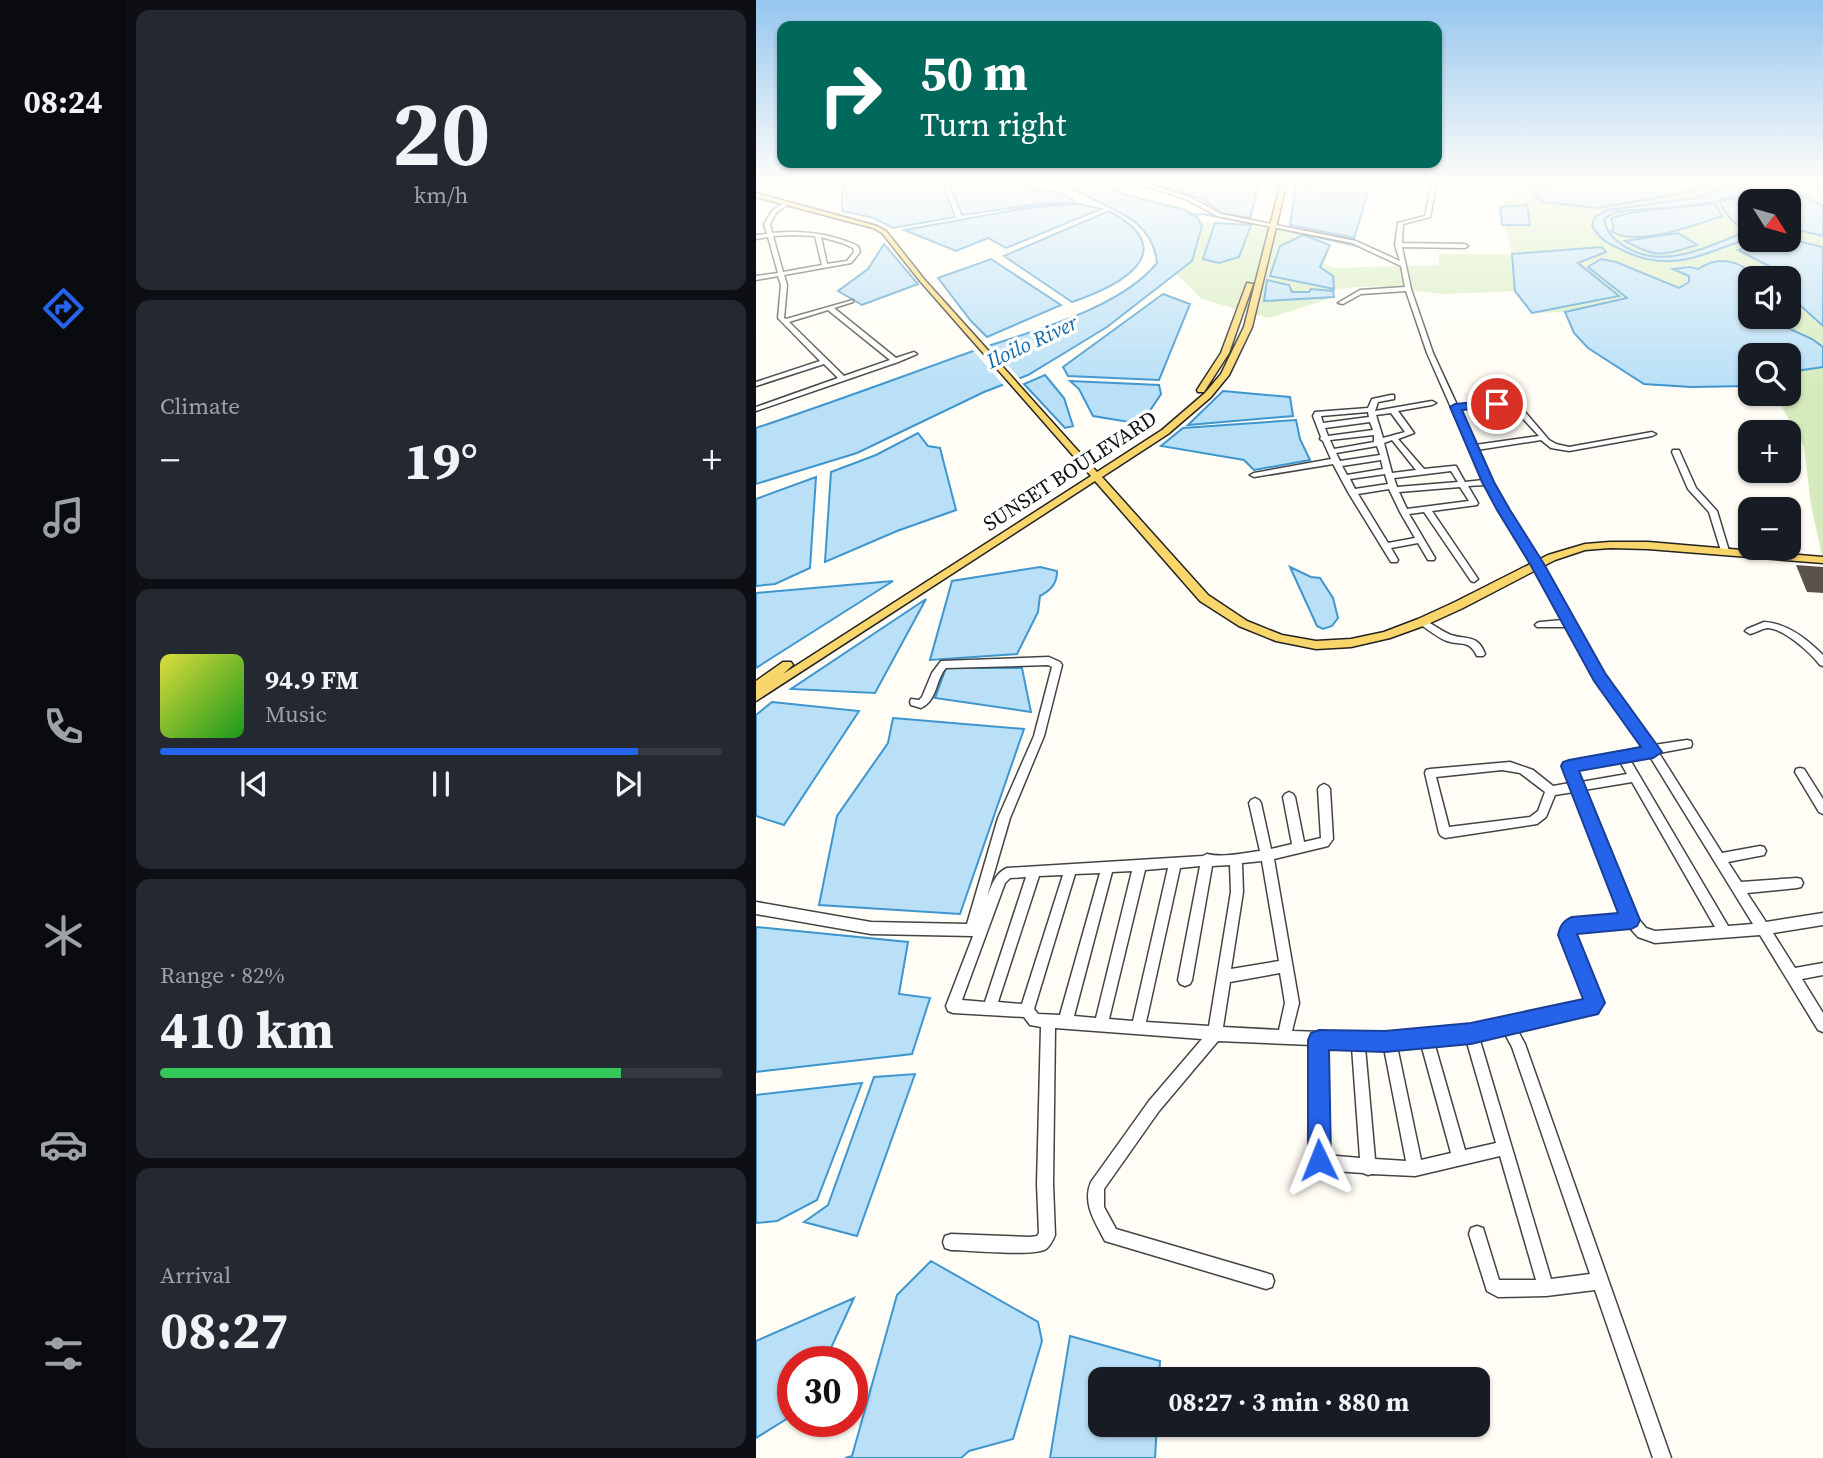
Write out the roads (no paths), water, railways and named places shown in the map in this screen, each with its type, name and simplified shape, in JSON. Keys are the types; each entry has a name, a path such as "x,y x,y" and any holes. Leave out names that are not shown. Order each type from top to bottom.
{"main road":[{"path":"899,250 1014,385 1204,598 1244,626 1271,637 1305,643 1345,645 1382,638 1424,623 1537,564 1585,547 1634,544 1823,560"},
{"name":"SUNSET BOULEVARD","path":"758,691 1093,473 1165,432 1208,395 1225,375 1243,326 1263,250"}],"street":[{"path":"775,250 785,290 781,318 843,379"},
{"path":"821,250 825,267"},
{"path":"756,278 849,262 857,250"},
{"path":"1374,250 1404,265"},
{"path":"1400,250 1408,289 1430,353 1488,482 1600,677 1653,752 1823,1025"},
{"path":"1341,303 1364,291 1408,289"},
{"path":"784,322 851,301"},
{"path":"829,308 896,361"},
{"path":"756,409 914,354"},
{"path":"756,384 826,361"},
{"path":"1391,397 1375,401 1372,414 1378,443 1404,512 1431,558"},
{"path":"1394,560 1344,478 1324,439 1317,416 1372,414 1432,403"},
{"path":"1455,407 1497,404 1516,407 1554,446 1569,449 1652,434"},
{"path":"1331,452 1378,443 1410,432 1393,410"},
{"path":"1324,439 1377,432"},
{"path":"1394,438 1422,472"},
{"path":"1474,448 1546,439"},
{"path":"1676,452 1692,489 1713,511 1725,551"},
{"path":"1254,475 1384,457"},
{"path":"1344,478 1453,468 1473,504 1404,512"},
{"path":"1352,492 1488,482"},
{"path":"1427,510 1474,579"},
{"path":"1386,546 1421,540"},
{"path":"1424,623 1449,638 1472,643 1480,654"},
{"path":"1540,625 1570,623"},
{"path":"1750,631 1765,625 1775,626 1801,641 1823,662"},
{"path":"915,702 921,704 927,700 939,668 944,664 1049,661 1057,665 1039,736 1004,818 976,930 953,1006 1027,1011 1035,1020 1065,1023 1319,1040 1389,1041 1471,1034 1591,1007 1595,1003 1568,935 1569,930 1572,926 1631,920"},
{"path":"1686,744 1569,766 1631,920 1642,933 1655,937 1761,929 1823,919"},
{"path":"1622,755 1726,932"},
{"path":"1551,791 1542,814 1533,821 1445,833 1430,773 1517,766 1527,770 1551,791 1635,778"},
{"path":"1800,772 1823,809"},
{"path":"976,930 1004,875 1236,859 1324,842 1327,839 1324,789"},
{"path":"1289,797 1299,848"},
{"path":"1255,803 1267,855 1292,1003 1284,1038"},
{"path":"1718,859 1760,851"},
{"path":"1185,980 1207,859"},
{"path":"1236,859 1237,892 1215,1034 1154,1106 1096,1188 1096,1208 1111,1235 1266,1281"},
{"path":"1138,1028 1175,862"},
{"path":"1101,1025 1140,864"},
{"path":"1065,1023 1107,867"},
{"path":"1027,1011 1071,869"},
{"path":"989,1009 1034,872"},
{"path":"1737,888 1797,883"},
{"path":"756,908 871,928 976,930"},
{"path":"1224,977 1286,966"},
{"path":"1793,974 1823,969"},
{"path":"951,1242 1030,1245 1041,1243 1047,1235 1045,1184 1048,1021"},
{"path":"1508,1027 1518,1044 1662,1458"},
{"path":"1471,1034 1546,1288"},
{"path":"1426,1038 1460,1158"},
{"path":"1319,1040 1319,1160 1324,1164 1415,1169 1504,1148"},
{"path":"1358,1041 1368,1168"},
{"path":"1389,1041 1415,1169"},
{"path":"1477,1234 1493,1285 1498,1289 1546,1288 1599,1281"}],"water":[{"path":"880,250 889,250 918,284 862,305 838,291 868,269"},
{"path":"1018,250 1143,250 1143,254 1137,266 1124,277 1072,302 1004,256"},
{"name":"Iloilo River","path":"1154,250 1195,250 1192,261 1107,327 1028,375 984,392 857,453 756,484 756,428 1066,320 1118,295 1157,263"},
{"path":"1206,250 1242,250 1239,257 1219,263 1203,259"},
{"path":"1279,250 1328,250 1320,267 1333,276 1334,289 1270,276"},
{"path":"1604,250 1606,252 1578,263 1619,296 1532,313 1515,291 1512,254"},
{"path":"1622,250 1666,257 1696,250 1715,250 1686,259 1655,260"},
{"path":"1643,250 1679,250 1660,254"},
{"path":"1823,250 1823,326 1801,306 1801,266 1769,266 1742,252"},
{"path":"991,259 1061,305 987,337 938,278"},
{"path":"1601,259 1616,262 1679,288 1689,282 1689,276 1673,269 1698,269 1723,261 1738,264 1742,266 1738,266 1738,329 1790,329 1823,347 1823,367 1801,370 1801,343 1738,343 1738,386 1644,384 1588,348 1574,333 1565,312 1627,298 1588,267"},
{"path":"1267,280 1289,285 1292,292 1309,292 1311,289 1333,291 1334,297 1264,301"},
{"path":"1163,294 1190,304 1159,380 1068,376 1063,367"},
{"path":"1045,375 1064,398 1073,426 1065,428 1024,384"},
{"path":"1070,381 1159,385 1161,394 1141,424 1093,416 1079,389"},
{"path":"1223,391 1290,397 1293,416 1188,425"},
{"path":"1296,420 1300,439 1310,460 1254,470 1244,460 1161,446 1183,428"},
{"path":"918,433 928,446 940,448 956,510 897,531 825,562 831,472 876,455"},
{"path":"816,477 810,568 775,584 756,586 756,499"},
{"path":"1040,567 1057,571 1056,580 1050,589 1040,596 1038,612 1017,654 930,660 952,581"},
{"path":"1290,567 1311,577 1320,578 1333,598 1338,618 1332,626 1323,629 1317,626"},
{"path":"893,581 756,668 756,593"},
{"path":"926,599 875,693 791,689"},
{"path":"946,668 1022,668 1031,712 935,698"},
{"path":"772,702 859,711 784,825 756,816 756,715"},
{"path":"893,718 1024,729 960,914 819,905 837,816 888,743"},
{"path":"756,927 908,942 899,994 930,998 912,1054 756,1072"},
{"path":"915,1074 857,1236 804,1222 828,1205 874,1077"},
{"path":"862,1083 817,1200 777,1221 756,1223 756,1095"},
{"path":"931,1261 1038,1322 1042,1341 1013,1439 969,1451 961,1458 845,1458 852,1456 857,1437 868,1437 868,1399 897,1295"},
{"path":"854,1298 832,1346 777,1346 777,1425 756,1438 756,1341"},
{"path":"1070,1336 1160,1361 1160,1367 1088,1367 1088,1437 1156,1437 1155,1458 1050,1458"}]}
